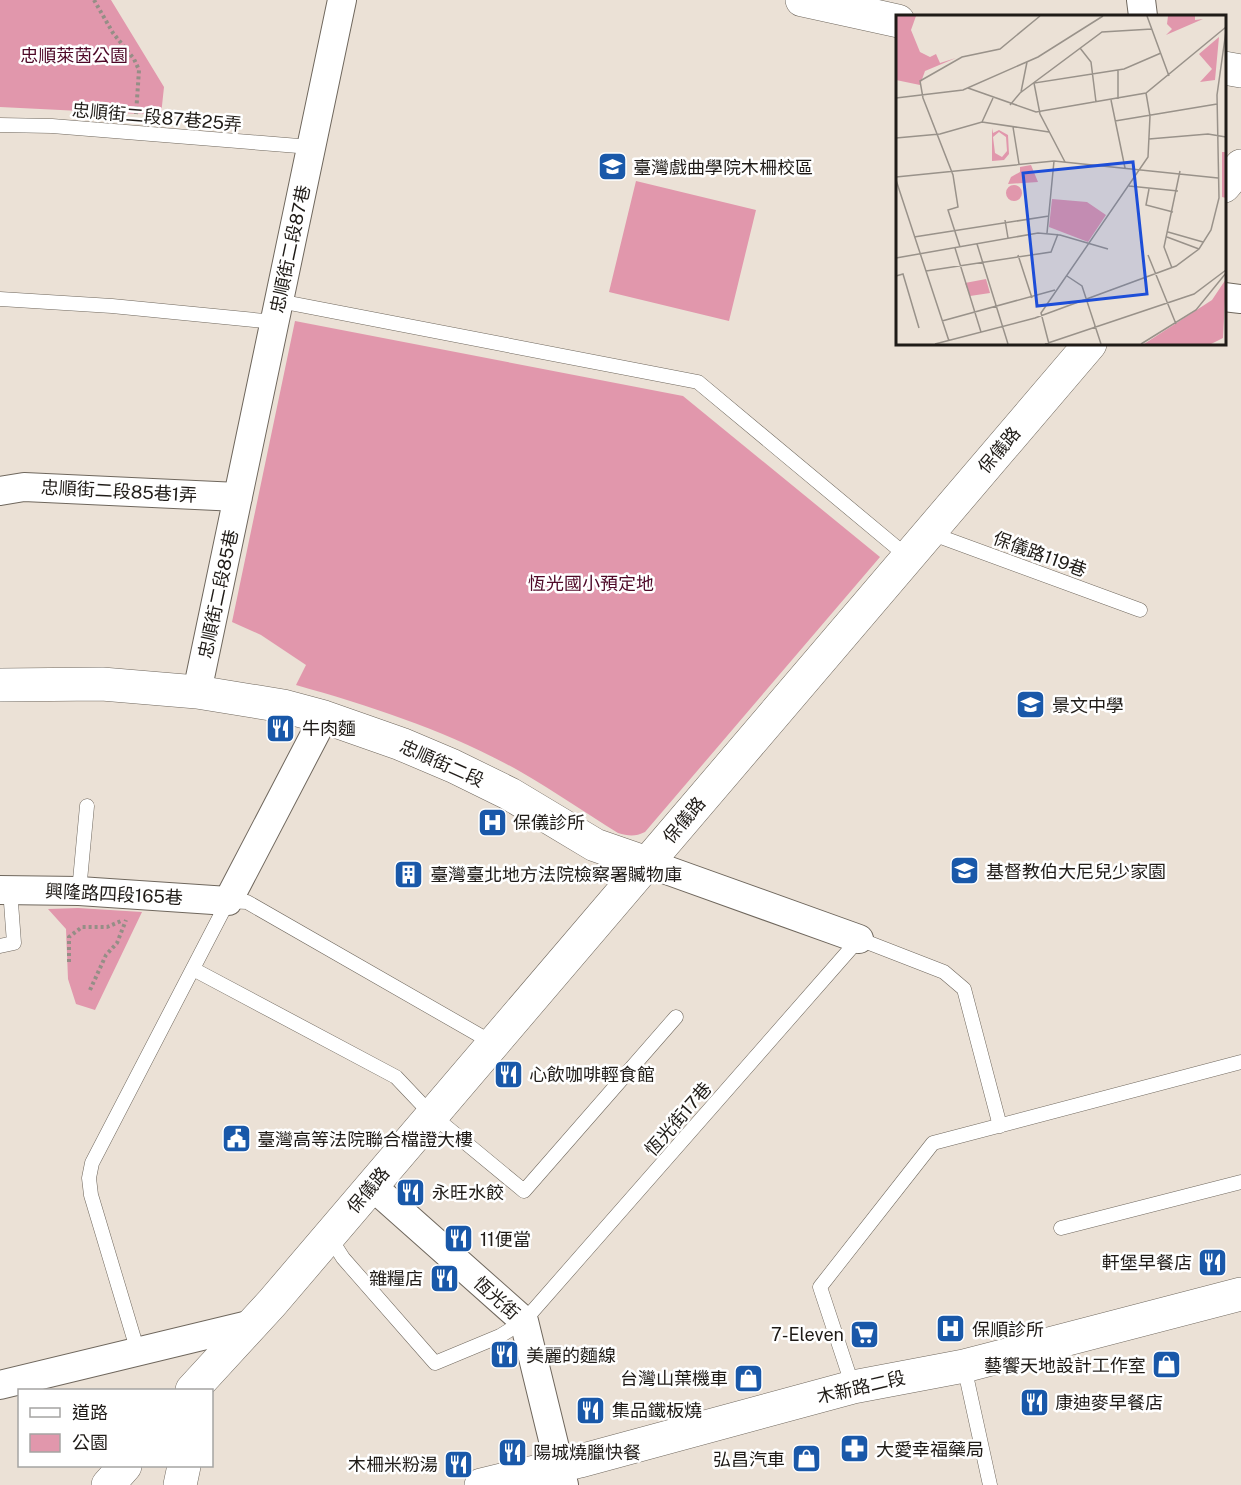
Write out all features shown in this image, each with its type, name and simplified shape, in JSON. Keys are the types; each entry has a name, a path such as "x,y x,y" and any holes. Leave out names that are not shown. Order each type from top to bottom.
{"street":[{"name":"忠順街二段87巷","path":"238,497 342,0"},
{"path":"802,0 896,21"},
{"path":"1141,0 1143,15"},
{"path":"1226,68 1241,70"},
{"path":"1226,184 1241,166"},
{"path":"1226,297 1241,299"},
{"name":"保儀路","path":"199,1386 1089,345"},
{"name":"忠順街二段85巷1弄","path":"0,491 24,487 238,497"},
{"name":"忠順街二段85巷","path":"197,692 238,497"},
{"name":"忠順街二段","path":"0,685 102,684 197,692 283,706 324,717 401,744 453,766 510,794 595,845 859,939"},
{"path":"228,900 324,717"},
{"name":"興隆路四段165巷","path":"5,889 228,900"},
{"name":"恆光街","path":"372,1186 524,1321 561,1475"},
{"name":"木新路二段","path":"482,1485 561,1475 580,1461 853,1387 964,1366 1241,1294"},
{"path":"0,1385 252,1324"},
{"path":"108,1485 124,1467"},
{"path":"180,1485 184,1467"}],"lane":[{"name":"忠順街二段87巷25弄","path":"0,125 52,126 311,147"},
{"name":"保儀路119巷","path":"0,299 277,312 698,382 918,545 1140,610"},
{"path":"79,891 87,806"},
{"path":"0,946 14,943 5,889"},
{"path":"138,1352 91,1195 89,1178 92,1163 228,900 247,902 493,1043"},
{"path":"859,939 944,972 964,989 1000,1126"},
{"name":"恆光街17巷","path":"329,1236 343,1258 435,1363 500,1336 524,1321 859,939"},
{"path":"193,969 396,1077 432,1115 524,1191 676,1017"},
{"path":"853,1387 820,1287 933,1143 1241,1062"},
{"path":"1061,1228 1241,1182"},
{"path":"964,1366 990,1485"}],"path":[{"path":"94,0 113,33 134,59 139,70 134,133"},
{"path":"69,962 69,937 82,927 108,927 128,918 117,943 106,955 90,990"}],"green space":[{"name":"忠順萊茵公園","path":"0,0 111,0 164,87 161,115 0,107"},
{"path":"636,181 756,210 729,321 609,292"},
{"name":"恆光國小預定地","path":"295,321 683,396 880,557 645,832 632,836 618,833 521,772 467,745 383,712 296,685 306,665 261,635 232,622"},
{"path":"78,908 142,912 95,1010 76,1004 68,979 66,929 48,909"}],"place":[{"name":"臺灣戲曲學院木柵校區","path":"612,167"},
{"name":"景文中學","path":"1031,705"},
{"name":"牛肉麵","path":"281,728"},
{"name":"保儀診所","path":"492,822"},
{"name":"基督教伯大尼兒少家園","path":"965,871"},
{"name":"臺灣臺北地方法院檢察署贓物庫","path":"409,874"},
{"name":"心飲咖啡輕食館","path":"508,1074"},
{"name":"臺灣高等法院聯合檔證大樓","path":"236,1139"},
{"name":"永旺水餃","path":"411,1192"},
{"name":"11便當","path":"459,1239"},
{"name":"軒堡早餐店","path":"1213,1262"},
{"name":"雜糧店","path":"444,1278"},
{"name":"保順診所","path":"951,1329"},
{"name":"7-Eleven","path":"865,1334"},
{"name":"美麗的麵線","path":"505,1355"},
{"name":"藝饗天地設計工作室","path":"1167,1365"},
{"name":"台灣山葉機車","path":"749,1378"},
{"name":"康迪麥早餐店","path":"1034,1402"},
{"name":"集品鐵板燒","path":"591,1410"},
{"name":"大愛幸福藥局","path":"855,1449"},
{"name":"陽城燒臘快餐","path":"512,1452"},
{"name":"弘昌汽車","path":"806,1459"},
{"name":"木柵米粉湯","path":"459,1464"}]}
